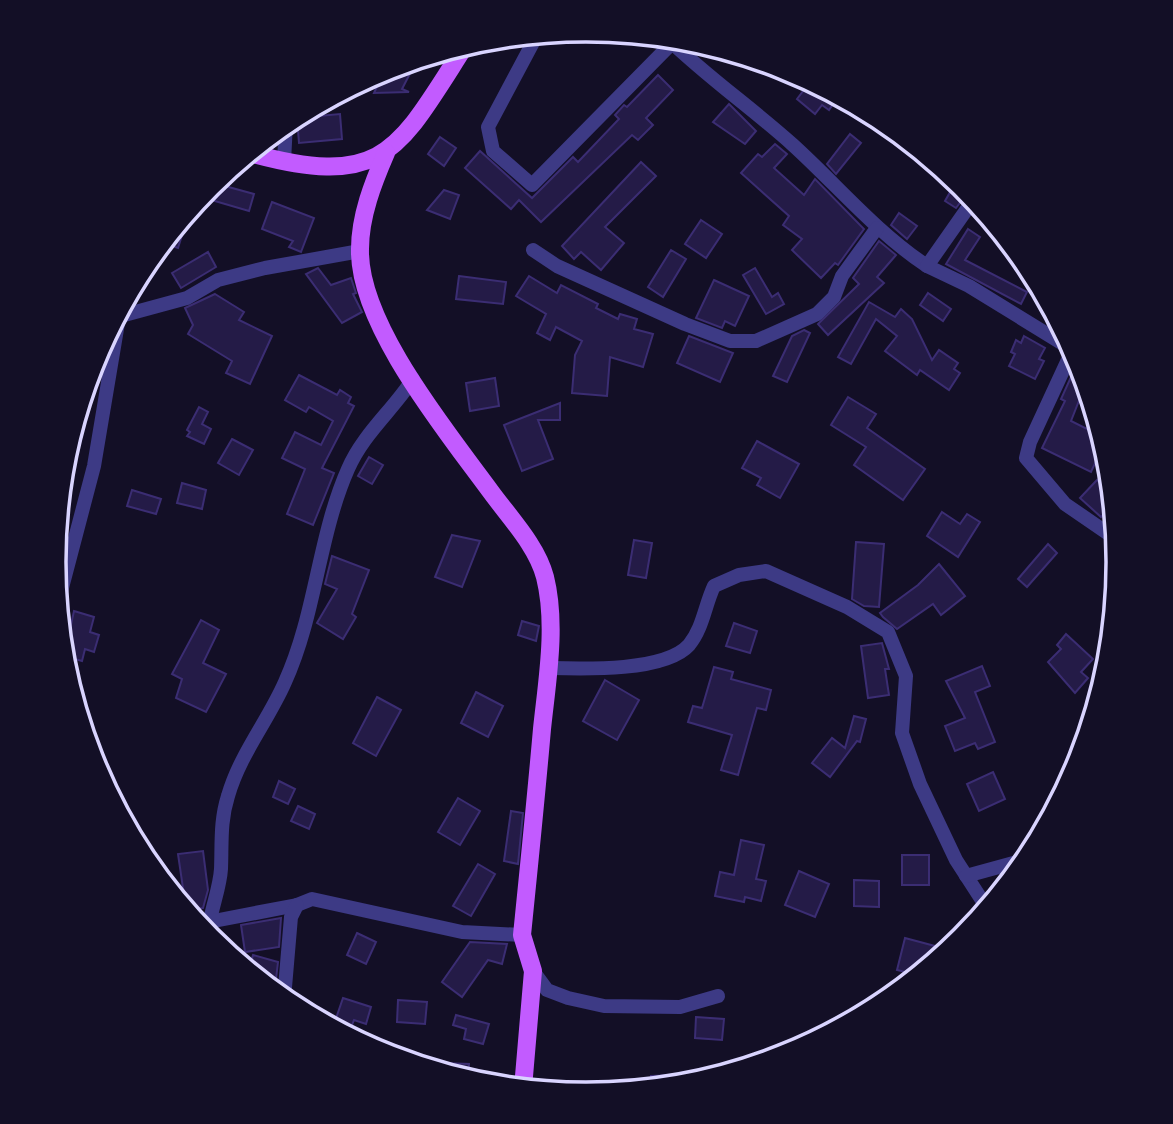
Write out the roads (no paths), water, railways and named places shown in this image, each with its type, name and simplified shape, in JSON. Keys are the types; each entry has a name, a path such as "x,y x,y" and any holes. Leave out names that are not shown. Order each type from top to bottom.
{"main road":[{"path":"456,59 416,121 386,153 368,204 359,251 363,279 376,318 412,379 526,540 544,575 549,598 548,668 522,935 533,971 524,1078"},
{"path":"262,156 284,162 334,167 354,165 386,153"}],"street":[{"path":"532,45 488,127 493,151 532,186 663,48"},
{"path":"681,51 700,70 780,133 877,228 927,267 969,286 1057,340"},
{"path":"284,162 285,139"},
{"path":"927,267 967,209"},
{"path":"533,250 558,266 685,324 730,341 756,341 817,314 834,296 842,276 877,228"},
{"path":"130,314 187,298 218,280 265,268 359,251"},
{"path":"67,571 94,466 113,347"},
{"path":"1067,363 1030,442 1026,458 1065,503 1105,531"},
{"path":"206,916 221,871 220,829 227,797 250,745 285,682 348,468 360,445 412,379"},
{"path":"548,668 634,667 676,653 687,647 700,628 714,586 739,576 765,571 847,607 888,632 906,676 902,733 920,784 982,899"},
{"path":"967,876 1010,864"},
{"path":"211,921 297,905 312,899 462,932 522,935"},
{"path":"285,985 291,917 297,905"},
{"path":"533,971 547,990 604,1006 680,1007 718,996"}]}
